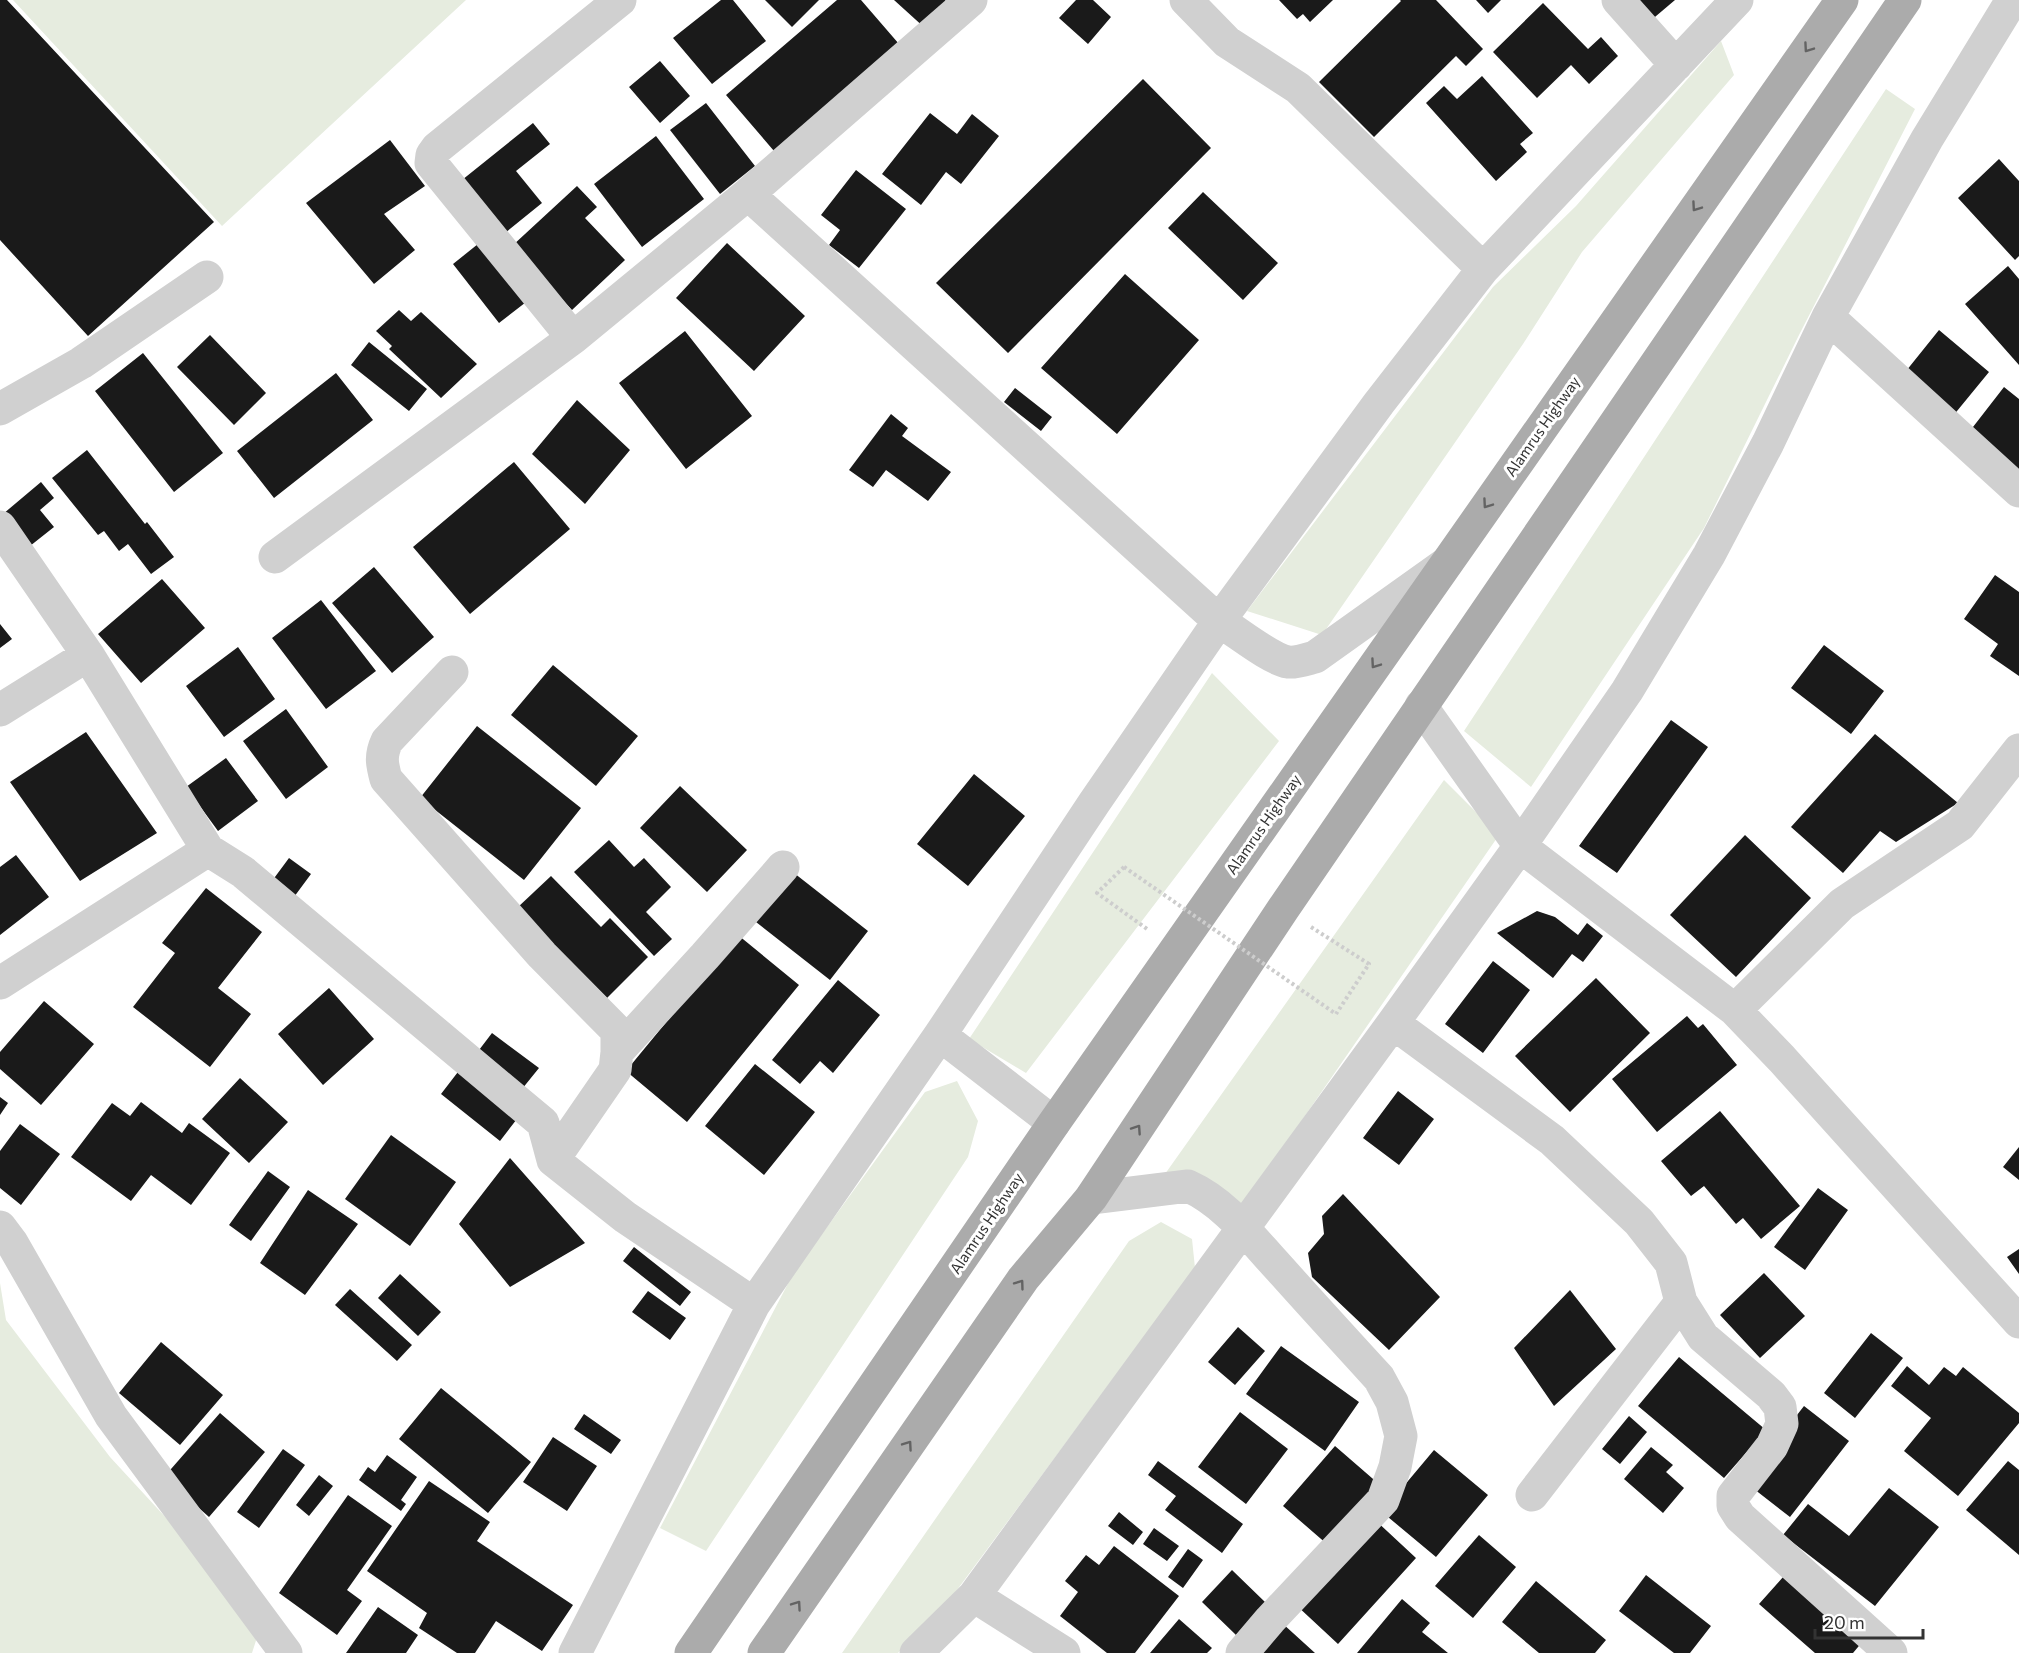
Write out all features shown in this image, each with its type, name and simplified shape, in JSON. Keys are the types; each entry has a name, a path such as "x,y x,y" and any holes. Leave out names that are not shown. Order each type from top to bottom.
{"main road":[{"name":"Alamrus Highway","path":"691,1653 1054,1123 1842,0"},
{"path":"764,1653 1023,1279 1091,1198 1283,909 1905,0"}],"street":[{"path":"573,338 431,163 432,155 437,148 620,0"},
{"path":"275,557 573,338 748,194 970,0"},
{"path":"1186,0 1227,42 1298,88 1483,269"},
{"path":"1618,0 1676,65"},
{"path":"574,1653 754,1304 940,1035 1068,842 1220,621 1379,403 1483,269 1737,0"},
{"path":"916,1653 974,1596 1393,1023 1520,846 1627,691 1709,555 1768,443 1828,316 1927,140 2012,0"},
{"path":"748,194 1220,621 1275,658 1288,662 1315,657 1445,564"},
{"path":"0,409 81,363 207,278"},
{"path":"1828,316 2019,491"},
{"path":"0,527 88,656 208,850 243,872 543,1124 553,1160 625,1217 754,1304"},
{"path":"0,710 88,656"},
{"path":"452,672 387,741 381,753 386,779 542,955 617,1031 615,1070 553,1160"},
{"path":"1421,706 1520,846 1735,1010 2019,1322"},
{"path":"1735,1010 1842,904 1960,825 2019,750"},
{"path":"0,983 208,850"},
{"path":"617,1052 783,867"},
{"path":"1393,1023 1552,1140 1639,1222 1671,1263 1681,1302 1703,1337 1771,1395 1780,1407 1782,1424 1772,1446 1733,1496 1733,1506 1740,1517 1763,1539 1891,1653"},
{"path":"940,1035 1054,1123"},
{"path":"1091,1198 1188,1186 1201,1192 1242,1228 1379,1378 1392,1402 1401,1436 1395,1467 1383,1500 1242,1653"},
{"path":"0,1227 12,1243 111,1416 286,1653"},
{"path":"1532,1495 1681,1302"},
{"path":"974,1596 1064,1653"}],"path":[{"path":"1134,920 1097,893 1124,867 1336,1014 1369,964 1283,909"}],"shaded area":[{"path":"13,0 466,0 222,226"},
{"path":"1721,41 1734,75 1582,252 1523,344 1322,635 1247,611 1493,287 1576,206"},
{"path":"1886,89 1915,109 1799,335 1704,528 1531,787 1464,731"},
{"path":"1212,673 1279,741 1026,1073 969,1039"},
{"path":"1444,780 1499,835 1242,1207 1165,1174"},
{"path":"957,1081 978,1121 968,1157 706,1551 660,1528 793,1274 925,1092"},
{"path":"1161,1222 1192,1239 1195,1268 954,1594 898,1653 842,1653 1129,1241"},
{"path":"0,1283 6,1320 110,1457 262,1622 252,1653 0,1653"}],"building":[{"path":"0,0 7,0 214,222 88,336 0,240"},
{"path":"721,0 733,0 766,41 712,84 673,38"},
{"path":"765,0 819,0 792,27"},
{"path":"837,0 861,0 899,44 774,151 726,95"},
{"path":"894,0 945,0 949,4 926,29"},
{"path":"1076,0 1093,0 1111,17 1088,44 1059,18"},
{"path":"1279,0 1333,0 1310,22 1303,14 1297,19"},
{"path":"1400,0 1436,0 1483,49 1466,66 1456,56 1374,137 1319,82"},
{"path":"1476,0 1501,0 1488,13"},
{"path":"1631,0 1675,0 1649,22"},
{"path":"1543,3 1588,49 1601,37 1618,56 1589,84 1571,65 1537,98 1493,52"},
{"path":"660,61 690,96 660,123 629,87"},
{"path":"1482,76 1533,133 1520,144 1527,152 1496,181 1426,103 1444,86 1457,99"},
{"path":"1143,79 1211,148 1008,353 936,283"},
{"path":"706,103 755,166 720,194 670,130"},
{"path":"930,113 957,134 972,114 999,136 961,184 946,172 921,205 882,174"},
{"path":"533,123 550,144 516,171 542,203 505,233 462,180"},
{"path":"656,136 704,199 642,247 594,184"},
{"path":"390,140 425,186 384,214 415,250 374,284 306,203"},
{"path":"1999,159 2019,181 2019,256 2015,260 1958,198"},
{"path":"856,170 906,209 859,268 829,245 840,230 821,215"},
{"path":"577,186 597,207 585,218 625,260 572,310 512,246"},
{"path":"1203,192 1278,263 1243,300 1168,228"},
{"path":"483,240 530,299 499,323 453,264"},
{"path":"727,243 805,316 754,371 676,298"},
{"path":"2008,266 2019,279 2019,365 1965,304"},
{"path":"1125,274 1199,340 1117,434 1041,368"},
{"path":"399,310 411,321 421,312 477,364 441,398 389,349 392,346 376,331"},
{"path":"1939,330 1989,372 1948,422 1898,381"},
{"path":"685,331 752,416 686,469 619,383"},
{"path":"210,335 266,393 234,425 177,367"},
{"path":"369,342 427,389 409,411 351,365"},
{"path":"143,353 223,453 174,492 95,391"},
{"path":"336,373 373,420 274,498 237,451"},
{"path":"2004,387 2019,399 2019,479 1966,436"},
{"path":"1015,388 1052,417 1041,431 1004,402"},
{"path":"577,400 630,450 585,504 532,454"},
{"path":"891,414 908,428 902,436 951,472 928,501 886,470 873,487 849,470"},
{"path":"87,450 174,557 151,574 128,544 119,551 104,531 98,535 52,478"},
{"path":"514,462 570,529 470,614 413,547"},
{"path":"41,482 54,498 40,510 54,527 30,546 3,514"},
{"path":"374,567 434,637 392,673 332,603"},
{"path":"1995,575 2019,592 2019,676 1990,656 1998,644 1964,619"},
{"path":"162,579 205,628 141,683 98,634"},
{"path":"321,600 376,671 326,709 272,638"},
{"path":"0,624 12,639 0,648"},
{"path":"1824,645 1884,691 1851,734 1791,688"},
{"path":"238,647 275,699 224,737 186,686"},
{"path":"553,665 638,736 596,786 511,715"},
{"path":"286,709 328,767 286,799 243,741"},
{"path":"1671,720 1708,747 1617,873 1579,846"},
{"path":"477,726 581,808 524,880 420,798"},
{"path":"86,732 157,833 80,881 10,782"},
{"path":"1875,734 1958,803 1896,842 1880,831 1843,873 1791,827"},
{"path":"226,758 258,801 218,831 186,787"},
{"path":"974,774 1025,816 968,886 917,844"},
{"path":"680,786 747,850 707,892 640,828"},
{"path":"1745,835 1811,898 1736,977 1670,915"},
{"path":"609,840 634,867 644,858 671,887 646,912 672,939 654,956 574,872"},
{"path":"16,855 49,897 0,935 0,867"},
{"path":"289,858 311,874 294,897 272,881"},
{"path":"794,873 868,931 830,980 756,922"},
{"path":"551,876 601,927 610,918 648,957 607,998 517,908"},
{"path":"206,888 262,932 218,988 251,1014 210,1067 133,1007 175,953 162,943"},
{"path":"1537,911 1555,917 1578,935 1587,923 1603,936 1583,962 1572,954 1553,978 1497,933"},
{"path":"738,935 799,985 687,1122 626,1071"},
{"path":"1493,961 1530,990 1483,1053 1445,1024"},
{"path":"1596,978 1650,1033 1570,1112 1515,1056"},
{"path":"838,980 880,1015 833,1073 820,1061 800,1084 772,1060"},
{"path":"329,988 374,1039 323,1085 278,1034"},
{"path":"44,1001 94,1044 41,1105 0,1069 0,1052"},
{"path":"1687,1016 1698,1028 1703,1024 1737,1065 1657,1132 1612,1079"},
{"path":"492,1033 539,1068 522,1089 476,1054"},
{"path":"755,1064 815,1112 764,1175 705,1126"},
{"path":"461,1068 520,1115 500,1141 441,1094"},
{"path":"240,1078 288,1122 249,1163 202,1119"},
{"path":"1398,1091 1434,1119 1399,1165 1363,1138"},
{"path":"0,1097 8,1103 0,1115"},
{"path":"141,1102 182,1133 189,1123 230,1153 191,1205 151,1175 131,1201 71,1157 112,1103 130,1116"},
{"path":"1720,1111 1800,1206 1761,1239 1743,1218 1736,1224 1704,1186 1691,1196 1661,1161"},
{"path":"20,1124 60,1154 21,1205 0,1188 0,1151"},
{"path":"391,1135 456,1182 410,1246 345,1199"},
{"path":"2019,1147 2019,1180 2003,1167"},
{"path":"510,1158 585,1243 510,1287 459,1224"},
{"path":"268,1171 290,1187 251,1241 229,1225"},
{"path":"1818,1188 1848,1210 1805,1270 1774,1247"},
{"path":"308,1190 358,1224 305,1295 260,1263"},
{"path":"1343,1194 1440,1297 1389,1350 1312,1277 1308,1253 1324,1234 1322,1216"},
{"path":"634,1247 691,1292 680,1306 623,1261"},
{"path":"2019,1249 2019,1274 2007,1257"},
{"path":"1764,1273 1805,1316 1760,1358 1720,1315"},
{"path":"400,1274 441,1312 418,1336 378,1298"},
{"path":"350,1289 412,1345 397,1361 335,1305"},
{"path":"1570,1290 1616,1349 1554,1406 1514,1348"},
{"path":"648,1291 686,1318 670,1340 632,1312"},
{"path":"1238,1327 1265,1351 1235,1385 1208,1362"},
{"path":"1871,1333 1903,1358 1855,1418 1824,1393"},
{"path":"161,1342 223,1395 180,1445 119,1393"},
{"path":"1281,1346 1359,1402 1325,1451 1246,1394"},
{"path":"1679,1357 1766,1430 1724,1478 1638,1406"},
{"path":"1907,1366 1929,1385 1944,1367 1956,1376 1963,1367 2019,1413 2019,1423 1958,1496 1904,1451 1931,1418 1891,1386"},
{"path":"441,1388 531,1462 488,1513 399,1439"},
{"path":"1804,1406 1849,1441 1790,1517 1745,1482"},
{"path":"1240,1412 1288,1449 1246,1504 1198,1467"},
{"path":"220,1413 265,1452 209,1517 164,1477"},
{"path":"584,1414 621,1440 611,1454 574,1429"},
{"path":"1629,1416 1647,1432 1620,1464 1602,1449"},
{"path":"553,1437 597,1466 567,1511 523,1482"},
{"path":"1335,1446 1380,1485 1328,1545 1283,1506"},
{"path":"1651,1447 1673,1465 1666,1472 1684,1488 1663,1513 1624,1479"},
{"path":"283,1449 305,1465 259,1528 237,1512"},
{"path":"1434,1450 1488,1495 1436,1557 1382,1512"},
{"path":"387,1455 417,1477 401,1500 406,1504 401,1511 359,1480 368,1467 375,1472"},
{"path":"1158,1461 1243,1524 1222,1553 1165,1510 1176,1496 1148,1475"},
{"path":"2008,1461 2019,1470 2019,1555 1966,1510"},
{"path":"319,1475 333,1486 309,1516 296,1505"},
{"path":"429,1481 490,1522 477,1541 573,1605 542,1651 496,1621 475,1653 457,1653 419,1628 427,1613 367,1571"},
{"path":"1889,1488 1939,1527 1875,1606 1783,1535 1808,1504 1849,1536"},
{"path":"348,1495 392,1526 347,1590 362,1601 337,1635 279,1593"},
{"path":"1119,1512 1143,1532 1133,1545 1108,1526"},
{"path":"1373,1518 1416,1558 1338,1644 1295,1604"},
{"path":"1154,1528 1179,1546 1167,1561 1143,1544"},
{"path":"1479,1535 1516,1567 1473,1618 1435,1586"},
{"path":"1114,1546 1179,1596 1135,1653 1107,1653 1060,1616 1078,1592 1065,1581 1086,1555 1099,1565"},
{"path":"1188,1549 1203,1560 1183,1588 1168,1577"},
{"path":"1791,1568 1863,1641 1853,1653 1815,1653 1759,1604"},
{"path":"1232,1570 1266,1603 1236,1635 1202,1602"},
{"path":"1646,1575 1711,1626 1690,1653 1674,1653 1619,1611"},
{"path":"1536,1581 1606,1640 1595,1653 1539,1653 1502,1622"},
{"path":"1402,1599 1430,1623 1422,1632 1448,1653 1357,1653"},
{"path":"378,1607 418,1635 406,1653 346,1653"},
{"path":"1179,1619 1212,1648 1207,1653 1150,1653"},
{"path":"1282,1623 1315,1653 1255,1653"}]}
